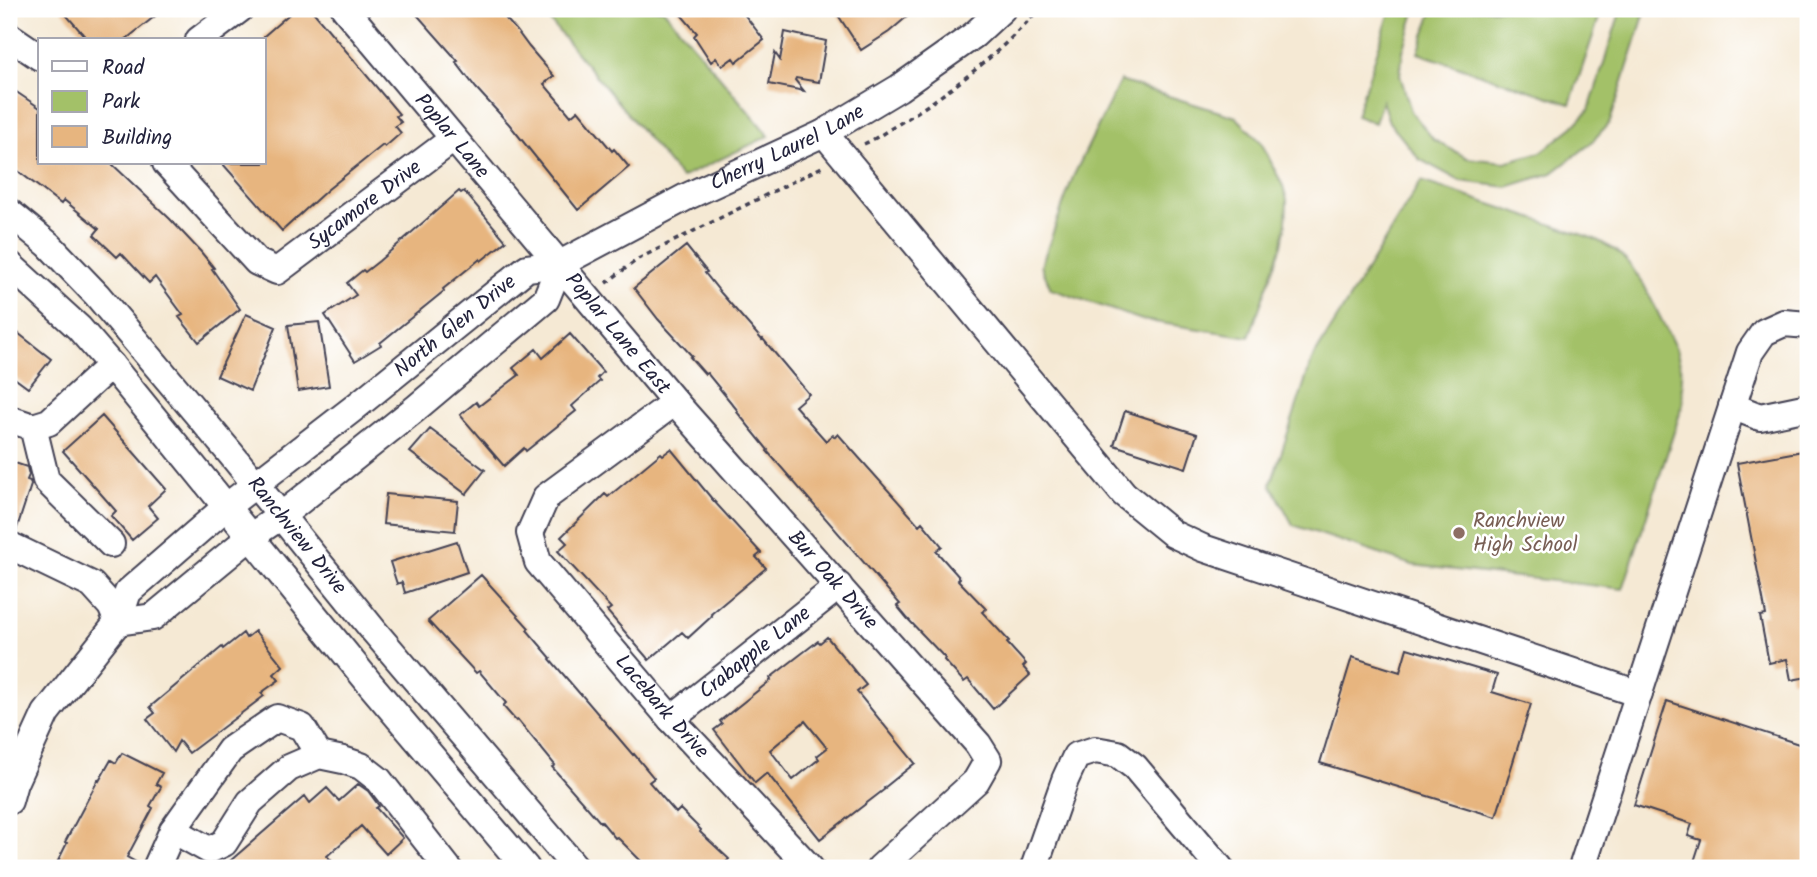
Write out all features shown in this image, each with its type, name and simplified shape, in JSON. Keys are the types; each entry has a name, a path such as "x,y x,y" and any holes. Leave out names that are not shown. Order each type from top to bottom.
{"street":[{"path":"202,38 240,9"},
{"name":"Poplar Lane","path":"345,9 561,264"},
{"name":"Cherry Laurel Lane","path":"561,264 686,197 824,133 899,89 974,35 1002,9"},
{"path":"9,36 38,56"},
{"path":"824,133 1124,494 1172,534 1203,548 1639,694"},
{"name":"Sycamore Drive","path":"167,164 257,262 277,271 453,139"},
{"name":"Ranchview Drive","path":"9,212 49,245 97,295 256,484 374,631 576,868"},
{"name":"Ranchview Drive","path":"9,264 79,328 111,365 371,685 526,868"},
{"name":"Poplar Lane East","path":"561,264 675,402"},
{"name":"North Glen Drive","path":"9,801 14,783 46,713 118,622 128,592 226,507 527,268 561,264 546,299 415,409 281,516 250,537 153,617 118,622"},
{"path":"1582,868 1750,352 1764,332 1784,323 1808,325"},
{"path":"111,365 49,422 21,423 46,480 111,544"},
{"name":"Lacebark Drive","path":"675,402 546,497 530,533 538,562 671,719 810,868"},
{"name":"Bur Oak Drive","path":"675,402 978,744 988,760 976,781 880,868"},
{"path":"1732,406 1760,417 1808,407"},
{"path":"9,545 92,585 111,606 118,622"},
{"name":"Crabapple Lane","path":"671,719 839,586"},
{"path":"156,868 173,830 230,750 277,718 302,727 319,755"},
{"path":"1034,868 1076,756 1095,750 1118,754 1135,767 1220,868"},
{"path":"173,830 209,850 224,843 250,802 289,768 319,755 361,766 379,780 448,868"}],"green space":[{"path":"540,9 663,9 769,136 681,178"},
{"path":"1391,9 1416,9 1403,51 1400,75 1411,111 1434,140 1467,158 1505,162 1541,152 1573,127 1589,110 1621,9 1646,9 1610,122 1589,145 1552,173 1507,187 1460,181 1419,159 1389,122 1382,101 1375,123 1356,116"},
{"path":"1433,9 1602,9 1570,104 1418,53"},
{"path":"1120,81 1236,117 1261,142 1283,186 1287,200 1286,222 1282,245 1249,337 1142,320 1051,289 1041,266 1073,177"},
{"path":"1421,181 1595,239 1617,251 1644,285 1676,349 1681,368 1683,404 1623,589 1412,565 1293,525 1271,484 1312,360"}],"building":[{"path":"61,9 164,9 128,38 86,38"},
{"path":"295,9 311,9 399,114 396,116 401,122 395,126 401,133 327,190 282,231 223,164 266,164 264,36"},
{"path":"412,9 497,9 554,76 544,84 571,116 578,110 629,167 578,210 509,124 476,88 456,62 458,61"},
{"path":"676,9 740,9 764,40 736,62 733,58 722,66 716,58 711,62 694,36 697,33"},
{"path":"834,9 916,9 889,32 861,50"},
{"path":"785,32 826,41 819,82 795,80 804,91 769,84 775,53 780,60"},
{"path":"9,87 38,107 38,164 112,164 201,252 240,309 199,342 179,317 183,315 155,277 149,283 121,253 117,257 94,235 99,229 64,200 61,204 9,164"},
{"path":"459,191 464,191 506,241 443,289 444,291 380,343 381,345 355,361 325,315 356,295 347,283 379,261"},
{"path":"686,246 721,293 809,394 795,406 826,441 838,434 919,525 922,522 942,546 936,551 960,578 958,580 986,609 982,612 1026,664 1023,667 1030,675 993,709 968,679 964,682 907,618 897,606 900,604 767,451 707,373 690,357 692,356 634,288"},
{"path":"246,314 276,327 250,391 217,376"},
{"path":"319,322 329,386 298,391 288,325"},
{"path":"9,326 51,359 28,388 9,374"},
{"path":"570,334 603,372 597,378 600,381 572,406 576,411 526,451 524,448 504,466 460,415 476,402 479,406 519,375 513,368 536,349 543,358"},
{"path":"1125,411 1197,434 1186,468 1114,445"},
{"path":"102,416 166,489 148,506 158,518 132,540 111,516 116,511 63,451"},
{"path":"430,429 485,470 466,494 410,452"},
{"path":"671,449 761,553 756,557 766,568 711,614 712,616 688,638 682,632 649,660 607,611 611,608 558,551 567,543 561,537 605,494 608,497 661,453 663,455"},
{"path":"1808,450 1808,677 1791,680 1787,659 1769,663 1760,616 1766,615 1737,463"},
{"path":"9,461 27,467 27,480 31,485 16,531 9,529"},
{"path":"386,494 458,501 455,531 383,524"},
{"path":"457,541 467,572 405,593 402,582 397,584 390,562"},
{"path":"481,575 529,628 527,630 550,659 654,778 649,782 676,813 680,809 729,859 721,868 648,868 600,822 552,767 555,765 518,720 503,706 506,703 479,671 476,673 428,621"},
{"path":"255,631 283,666 274,674 279,680 261,693 264,696 189,753 179,741 173,752 147,719 155,713 150,707 222,647 223,649 243,633 246,638"},
{"path":"827,637 866,685 857,692 915,763 820,839 767,773 755,783 714,730 722,724 720,721 771,680 770,678 818,641 820,643","holes":["805,721 827,748 817,756 819,759 793,780 770,750"]},
{"path":"1407,648 1497,675 1492,692 1531,704 1496,817 1320,763 1352,657 1400,672"},
{"path":"1667,701 1808,747 1808,868 1692,868 1701,840 1688,836 1692,824 1634,805"},
{"path":"122,753 162,773 156,784 161,787 150,806 153,808 127,857 141,865 140,868 69,868 57,863 67,843 65,842 98,780 111,760 116,763"},
{"path":"358,784 368,791 379,806 376,808 403,838 386,854 361,826 327,856 338,868 222,868 305,796 310,803 327,788 339,801"}],"place":[{"name":"Ranchview High School","path":"1459,533"}]}
